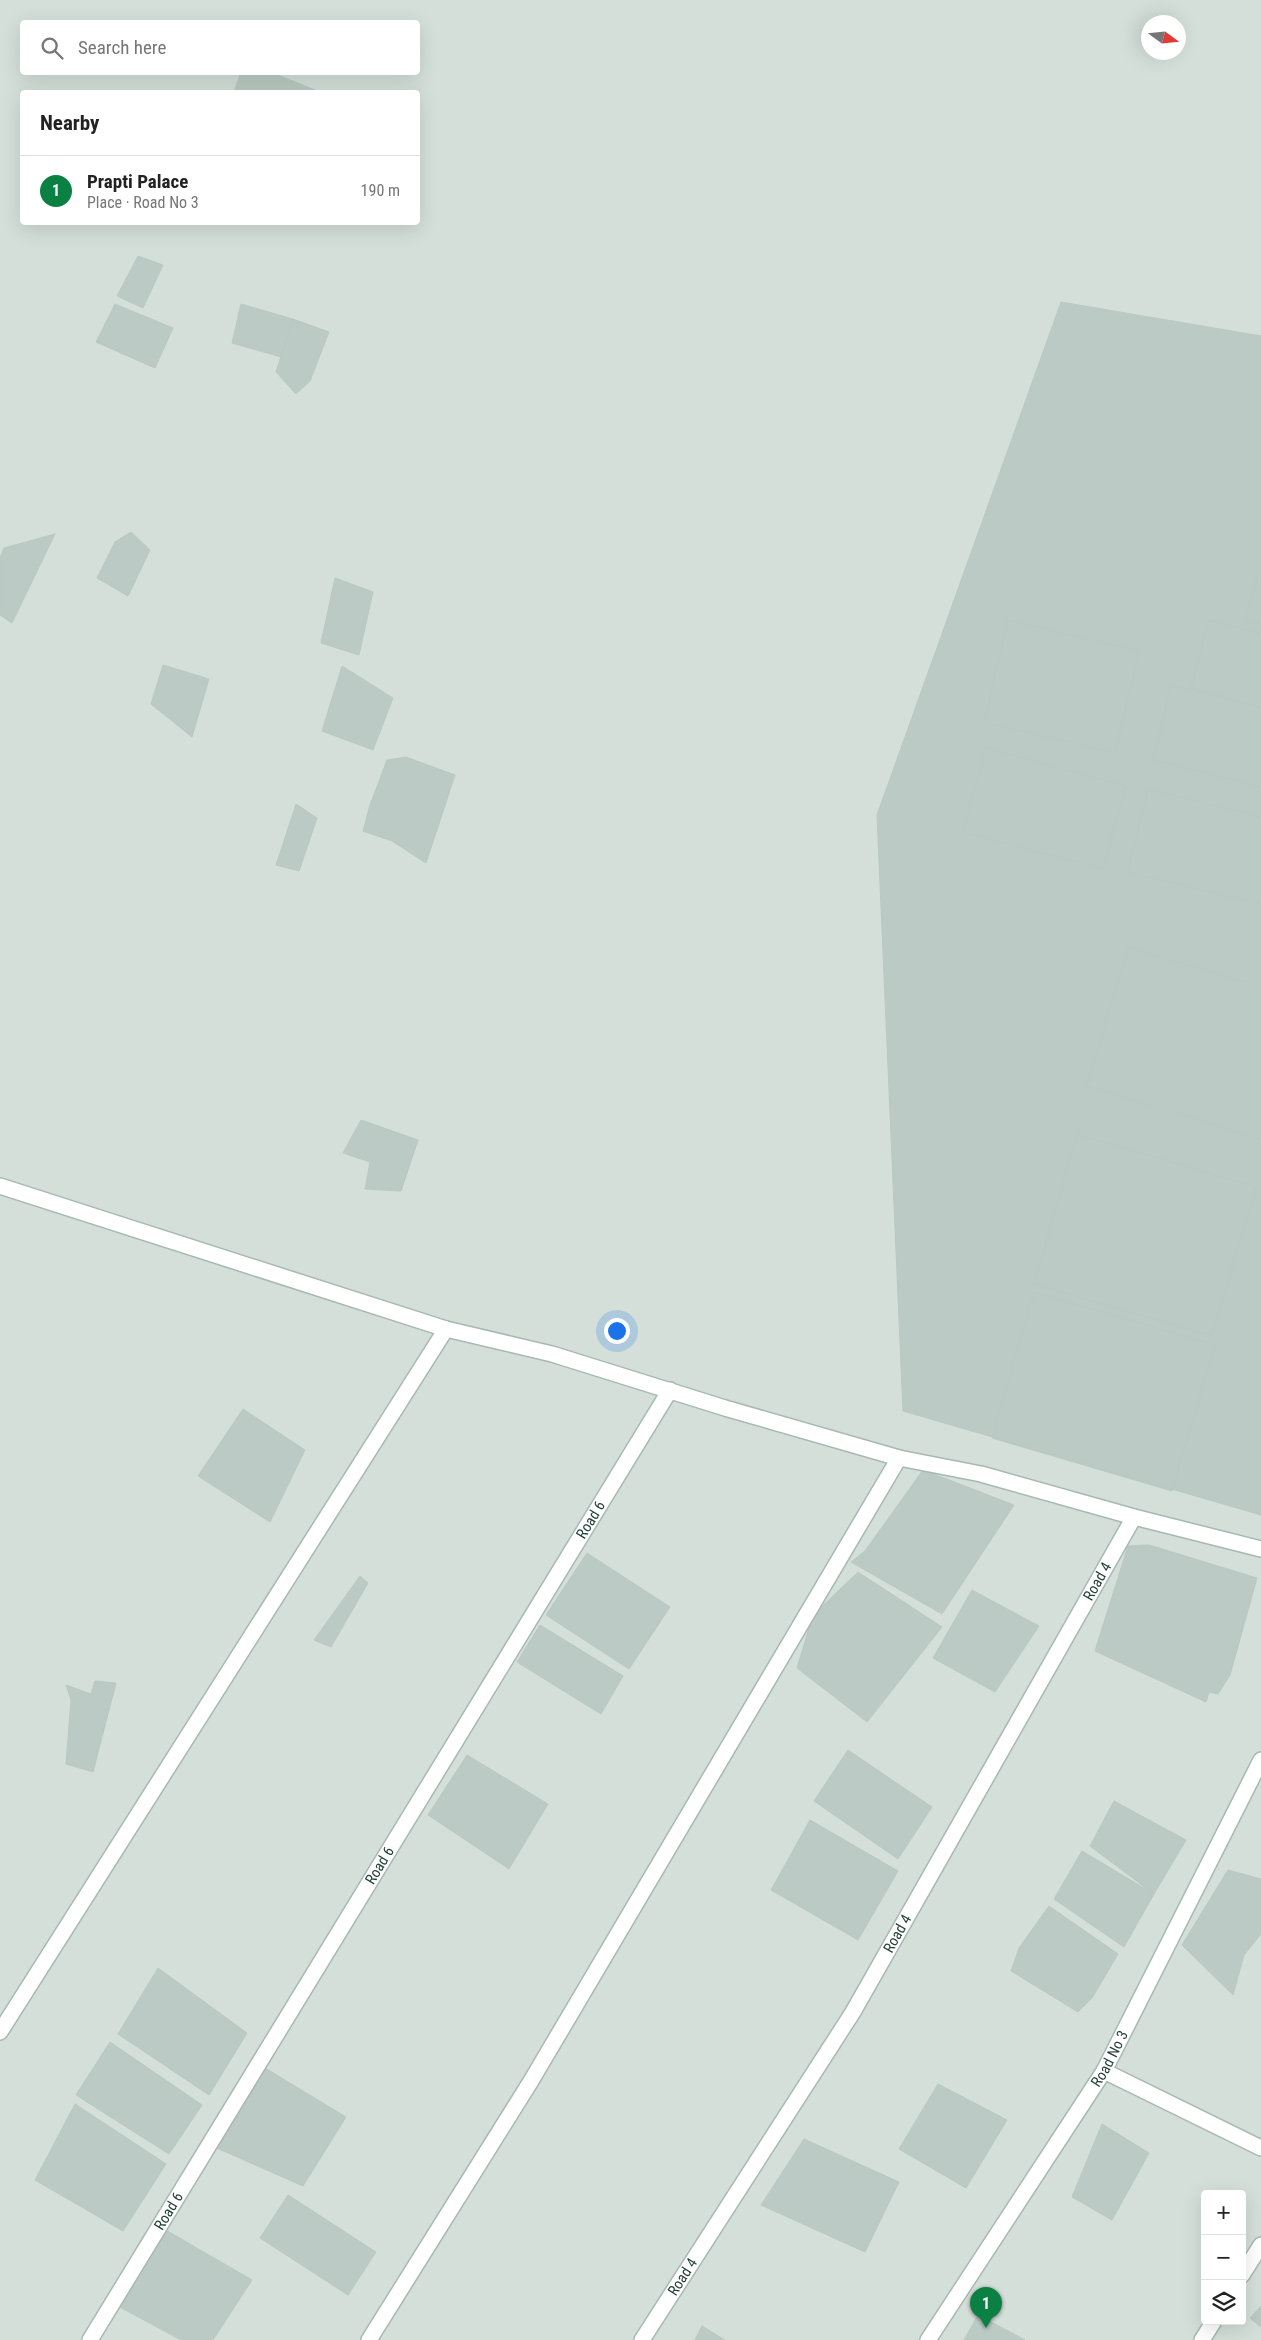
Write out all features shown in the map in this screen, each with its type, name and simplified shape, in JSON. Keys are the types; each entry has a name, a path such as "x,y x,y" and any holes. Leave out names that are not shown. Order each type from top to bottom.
{"street":[{"path":"0,1186 446,1329 552,1354 899,1458 981,1474 1134,1517 1261,1549"},
{"path":"0,2032 446,1329"},
{"name":"Road 6","path":"90,2340 670,1390"},
{"path":"369,2340 531,2081 899,1458"},
{"name":"Road 4","path":"642,2340 853,2012 1134,1517"},
{"name":"Road No 3","path":"928,2340 1104,2071 1261,1760"},
{"path":"1104,2071 1261,2148"},
{"path":"1246,2269 1261,2245"},
{"path":"1202,2340 1211,2325"}],"shaded area":[{"path":"0,0 1261,0 1261,2340 0,2340"}],"building":[{"path":"240,75 278,75 315,90 235,90"},
{"path":"138,256 163,265 143,308 117,296"},
{"path":"1061,302 1261,336 1261,1515 903,1411 877,815"},
{"path":"115,304 173,328 155,368 96,342"},
{"path":"241,304 293,319 281,357 232,343"},
{"path":"293,319 329,332 310,381 296,394 276,372"},
{"path":"131,532 150,550 128,596 97,578 115,542"},
{"path":"55,534 12,623 0,615 0,558 4,548"},
{"path":"1259,569 1261,569 1261,624 1245,620"},
{"path":"335,578 373,592 359,655 321,643"},
{"path":"1008,620 1139,651 1115,753 984,722"},
{"path":"1209,620 1261,634 1261,707 1191,688"},
{"path":"163,665 209,679 192,737 151,704"},
{"path":"342,666 393,698 373,750 322,731"},
{"path":"1171,685 1261,708 1261,787 1153,760"},
{"path":"986,748 1126,786 1103,869 963,832"},
{"path":"406,757 455,775 426,863 392,841 363,831 370,805 387,760"},
{"path":"1148,789 1261,817 1261,904 1128,872"},
{"path":"296,804 317,818 299,871 276,865"},
{"path":"1128,947 1261,987 1261,1139 1087,1086"},
{"path":"361,1120 418,1140 401,1191 365,1189 370,1162 343,1153"},
{"path":"1077,1134 1256,1187 1212,1336 1034,1284"},
{"path":"1034,1292 1215,1345 1172,1491 992,1438"},
{"path":"243,1409 305,1450 270,1522 198,1476"},
{"path":"923,1470 1014,1505 942,1614 851,1562 865,1551"},
{"path":"1149,1545 1257,1578 1230,1675 1218,1694 1209,1692 1206,1702 1095,1651 1128,1546"},
{"path":"587,1553 670,1607 629,1669 546,1615"},
{"path":"858,1572 942,1627 867,1722 797,1668 813,1615"},
{"path":"360,1576 368,1583 331,1647 314,1640"},
{"path":"972,1590 1039,1626 995,1692 933,1658"},
{"path":"540,1625 623,1676 601,1714 517,1662"},
{"path":"95,1681 116,1683 93,1772 66,1764 71,1700 66,1685 91,1694"},
{"path":"848,1750 932,1807 898,1859 814,1801"},
{"path":"467,1755 548,1804 509,1869 428,1815"},
{"path":"1114,1801 1186,1840 1154,1894 1090,1846"},
{"path":"810,1820 898,1871 858,1940 771,1890"},
{"path":"1082,1851 1154,1894 1124,1947 1054,1899"},
{"path":"1228,1870 1261,1879 1261,1934 1244,1955 1233,1995 1182,1945"},
{"path":"1049,1906 1118,1954 1092,1998 1078,2012 1011,1971 1019,1948"},
{"path":"158,1968 247,2033 209,2095 118,2034"},
{"path":"110,2042 202,2105 169,2154 76,2095"},
{"path":"265,2068 346,2117 303,2186 210,2145"},
{"path":"938,2084 1007,2120 966,2188 899,2149"},
{"path":"75,2104 166,2164 123,2231 35,2180"},
{"path":"1102,2124 1149,2153 1112,2220 1072,2197"},
{"path":"804,2139 899,2182 865,2252 761,2205"},
{"path":"288,2195 376,2252 348,2295 260,2238"},
{"path":"164,2229 252,2280 213,2340 181,2340 116,2305"},
{"path":"1261,2306 1261,2327 1250,2318"},
{"path":"978,2315 1025,2340 964,2340"},
{"path":"702,2326 725,2340 695,2340"}],"place":[{"name":"Prapti Palace","path":"986,2328"}]}
